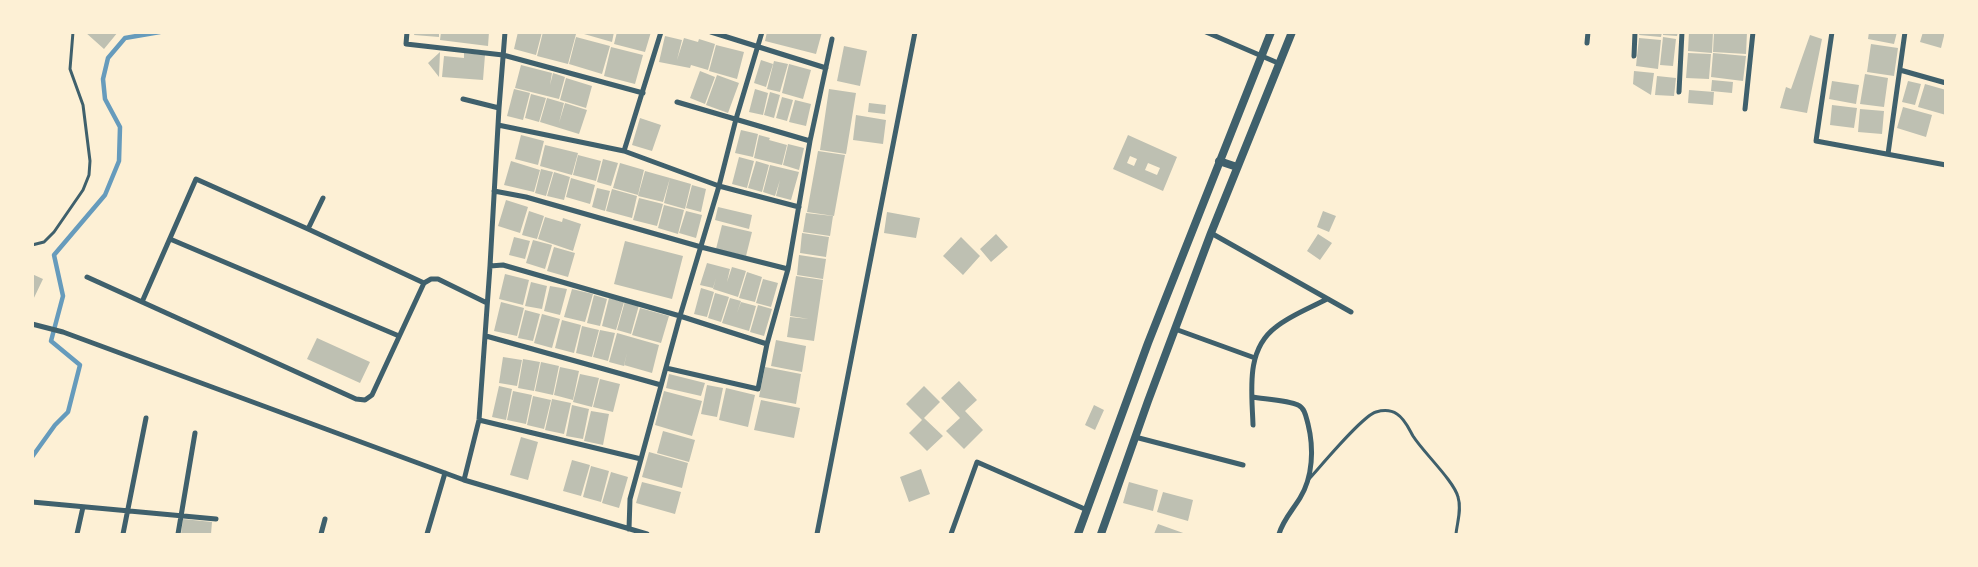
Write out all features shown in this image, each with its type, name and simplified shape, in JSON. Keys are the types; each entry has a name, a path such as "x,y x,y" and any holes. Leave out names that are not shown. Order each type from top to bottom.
{"street":[{"path":"408,32 406,44 503,55 643,92"},
{"path":"464,480 479,420 505,32"},
{"path":"624,151 660,32"},
{"path":"711,32 826,68"},
{"path":"629,529 630,499 680,316 719,186 736,119 759,48 762,32"},
{"path":"816,534 915,32"},
{"path":"1078,534 1148,343 1260,55 1271,32"},
{"path":"1101,534 1135,436 1211,233 1292,32"},
{"path":"1587,43 1588,32"},
{"path":"1634,56 1635,32"},
{"path":"1679,92 1682,32"},
{"path":"1745,109 1753,32"},
{"path":"1832,32 1816,141 1946,165"},
{"path":"1888,154 1905,32"},
{"path":"1210,33 1278,63"},
{"path":"666,368 758,389 767,344 788,269 810,141 832,39"},
{"path":"1900,70 1946,83"},
{"path":"463,99 499,108"},
{"path":"677,102 810,141"},
{"path":"498,125 624,151 719,186 799,208"},
{"path":"1219,161 1237,167"},
{"path":"142,302 196,179 424,283"},
{"path":"494,191 526,197 701,247 788,269"},
{"path":"308,229 323,198"},
{"path":"1211,233 1351,312"},
{"path":"170,239 399,336"},
{"path":"490,266 504,265 680,316 767,344"},
{"path":"87,277 356,399 365,400 372,395 424,283 431,279 438,279 487,303"},
{"path":"1253,425 1252,377 1255,358 1264,339 1274,328 1327,299"},
{"path":"32,324 46,326 63,332 464,480 647,534"},
{"path":"1175,329 1255,358"},
{"path":"486,336 661,385"},
{"path":"1252,397 1298,405 1305,412 1309,428 1312,462 1309,479 1301,497 1282,524 1279,534"},
{"path":"122,534 146,418"},
{"path":"479,420 641,459"},
{"path":"178,534 195,434"},
{"path":"1135,436 1243,465"},
{"path":"950,534 977,462 1087,510"},
{"path":"427,534 445,473"},
{"path":"32,502 216,519"},
{"path":"77,534 83,508"},
{"path":"321,534 325,519"}],"lane":[{"path":"32,245 44,242 54,232 83,190 89,175 90,161 83,105 70,69 73,32"},
{"path":"1309,479 1365,418 1377,411 1388,410 1397,414 1404,421 1420,446 1456,492 1459,507 1456,534"}],"building":[{"path":"85,32 118,32 104,49"},
{"path":"415,32 439,32 439,37 414,35"},
{"path":"441,32 489,32 488,46 440,40"},
{"path":"518,32 542,32 536,55 514,49"},
{"path":"543,32 576,34 568,64 537,56"},
{"path":"577,32 614,32 612,42"},
{"path":"617,32 651,32 645,52 614,44"},
{"path":"767,32 822,32 816,54 765,41"},
{"path":"1640,32 1662,32 1661,37 1639,35"},
{"path":"1663,32 1678,32 1677,36 1663,35"},
{"path":"1689,32 1713,32 1712,53 1688,51"},
{"path":"1714,32 1747,32 1746,54 1713,52"},
{"path":"1869,32 1897,32 1894,44 1868,39"},
{"path":"1923,32 1945,32 1941,48 1920,42"},
{"path":"1810,35 1822,39 1807,113 1780,108 1786,87 1791,89"},
{"path":"665,36 682,40 677,60 684,38 698,42 699,39 715,44 708,70 691,65 690,68 659,62"},
{"path":"576,37 610,46 602,74 569,64"},
{"path":"1663,37 1676,39 1673,66 1660,65"},
{"path":"1639,38 1661,40 1658,69 1636,66"},
{"path":"1871,44 1898,48 1894,76 1867,72"},
{"path":"716,45 744,52 737,79 709,71"},
{"path":"844,46 867,51 860,86 837,81"},
{"path":"611,47 643,55 635,84 604,76"},
{"path":"440,52 439,77 428,63"},
{"path":"464,53 485,55 483,80 442,77 444,56 464,58"},
{"path":"1688,53 1711,54 1709,79 1686,78"},
{"path":"1713,53 1746,56 1743,81 1711,77"},
{"path":"761,60 773,64 766,87 754,83"},
{"path":"774,61 788,64 780,92 767,89"},
{"path":"789,64 811,70 803,99 782,93"},
{"path":"521,65 552,73 550,85 553,73 565,77 559,99 515,88"},
{"path":"700,71 715,77 705,104 690,98"},
{"path":"1634,71 1654,73 1651,95 1633,84"},
{"path":"1865,74 1888,78 1884,107 1860,104"},
{"path":"717,75 739,83 728,113 706,105"},
{"path":"1657,76 1676,78 1674,96 1655,95"},
{"path":"566,78 592,86 586,108 560,100"},
{"path":"1712,80 1733,82 1732,93 1711,91"},
{"path":"1832,81 1859,85 1856,104 1829,99"},
{"path":"1908,81 1921,84 1915,105 1902,102"},
{"path":"1925,84 1946,90 1946,115 1918,107"},
{"path":"514,89 530,93 523,120 507,116"},
{"path":"755,89 768,93 763,115 749,112"},
{"path":"829,89 856,93 846,154 820,150"},
{"path":"1689,90 1714,92 1713,105 1688,103"},
{"path":"770,92 780,95 774,118 764,115"},
{"path":"531,94 546,98 539,122 525,118"},
{"path":"782,97 793,100 787,121 776,118"},
{"path":"547,98 564,103 559,123 565,103 587,110 579,134 540,122"},
{"path":"795,100 811,104 806,126 789,122"},
{"path":"869,103 886,105 885,114 868,112"},
{"path":"1832,105 1857,108 1854,128 1830,125"},
{"path":"1903,107 1932,115 1926,137 1897,128"},
{"path":"1860,109 1884,111 1882,134 1858,132"},
{"path":"856,115 886,120 883,144 853,140"},
{"path":"640,118 661,125 652,151 632,145"},
{"path":"741,130 758,134 753,157 735,153"},
{"path":"521,135 544,141 538,165 515,159"},
{"path":"759,135 787,145 782,165 754,158"},
{"path":"1128,135 1177,157 1163,191 1113,169","holes":["1130,156 1137,159 1134,166 1127,163","1148,163 1160,168 1157,175 1145,170"]},
{"path":"788,144 804,148 799,170 783,165"},
{"path":"545,145 578,153 572,175 540,166"},
{"path":"818,151 845,155 834,216 807,212"},
{"path":"578,155 601,161 596,181 573,175"},
{"path":"739,157 754,161 747,188 732,184"},
{"path":"603,159 618,163 611,186 597,182"},
{"path":"511,161 540,170 534,192 504,185"},
{"path":"756,161 769,165 762,192 748,188"},
{"path":"620,163 644,170 638,195 613,188"},
{"path":"770,165 799,172 791,200 776,196 780,180 775,196 763,192"},
{"path":"541,169 553,172 546,196 535,193"},
{"path":"645,171 670,178 663,202 638,196"},
{"path":"554,172 570,177 564,200 547,196"},
{"path":"571,178 595,185 590,204 566,197"},
{"path":"670,178 691,184 685,209 664,203"},
{"path":"692,185 706,189 701,212 686,208"},
{"path":"597,188 610,191 605,211 592,207"},
{"path":"612,189 637,196 632,218 606,211"},
{"path":"639,198 663,204 657,226 633,220"},
{"path":"506,200 528,207 520,233 498,226"},
{"path":"664,205 684,210 678,234 658,228"},
{"path":"718,207 752,215 749,229 715,220"},
{"path":"529,211 544,216 537,239 522,235"},
{"path":"686,211 702,215 696,238 679,233"},
{"path":"1323,211 1336,216 1329,232 1317,227"},
{"path":"887,212 920,218 916,238 884,233"},
{"path":"806,213 833,216 830,236 803,232"},
{"path":"545,217 562,222 563,218 581,224 573,251 538,239"},
{"path":"722,225 752,232 746,256 716,249"},
{"path":"802,233 829,237 826,257 800,253"},
{"path":"996,234 1008,247 991,262 980,249"},
{"path":"1318,234 1332,243 1320,260 1307,251"},
{"path":"514,237 530,241 525,259 509,255"},
{"path":"961,237 980,256 963,275 943,256"},
{"path":"533,240 552,245 545,269 526,263"},
{"path":"625,241 683,256 672,299 614,284"},
{"path":"554,247 575,253 568,277 547,271"},
{"path":"799,255 826,259 823,279 797,275"},
{"path":"707,263 730,269 727,282 732,267 746,271 738,297 713,289 716,278 713,288 700,285"},
{"path":"747,272 762,277 755,302 739,298"},
{"path":"32,274 43,279 32,302"},
{"path":"505,274 529,280 523,305 499,299"},
{"path":"796,276 823,280 814,341 787,337 790,317 809,319 790,316"},
{"path":"763,279 778,283 771,307 756,303"},
{"path":"531,282 547,286 542,309 525,306"},
{"path":"550,286 567,289 560,315 544,311"},
{"path":"701,288 714,292 707,317 694,314"},
{"path":"572,289 593,294 585,322 564,317"},
{"path":"715,293 729,297 721,322 708,318"},
{"path":"594,295 607,299 600,326 587,323"},
{"path":"609,298 624,302 616,330 602,326"},
{"path":"730,298 741,301 737,313 741,302 756,306 749,331 722,323"},
{"path":"625,301 639,305 631,334 617,330"},
{"path":"501,302 524,308 517,336 494,331"},
{"path":"758,305 772,309 764,336 750,332"},
{"path":"640,308 669,316 661,343 632,335"},
{"path":"525,310 540,314 533,341 518,338"},
{"path":"542,314 560,319 552,348 534,343"},
{"path":"562,320 581,325 574,353 555,348"},
{"path":"582,326 599,330 592,357 576,353"},
{"path":"600,330 615,333 608,361 593,357"},
{"path":"617,333 659,345 652,373 609,362"},
{"path":"317,338 370,362 360,383 307,359"},
{"path":"776,340 806,346 802,372 771,366"},
{"path":"503,357 522,360 517,386 499,383"},
{"path":"523,359 540,362 534,391 518,388"},
{"path":"541,362 559,366 553,395 535,391"},
{"path":"560,367 579,371 573,400 554,395"},
{"path":"765,367 801,374 796,404 759,397"},
{"path":"580,374 599,378 592,407 573,402"},
{"path":"669,374 705,383 701,396 666,388"},
{"path":"600,379 620,384 613,412 593,407"},
{"path":"959,381 977,400 965,411 983,430 964,449 946,431 960,418 941,398"},
{"path":"707,385 723,388 717,417 701,414"},
{"path":"499,386 512,389 506,420 492,417"},
{"path":"924,386 940,402 924,418 943,436 927,451 909,433 922,420 906,404"},
{"path":"726,388 755,395 748,427 719,420"},
{"path":"513,391 532,395 526,424 507,420"},
{"path":"664,391 702,401 692,436 655,425"},
{"path":"533,396 551,400 544,429 527,425"},
{"path":"552,399 571,403 564,434 545,430"},
{"path":"761,400 800,408 794,438 754,430"},
{"path":"572,405 589,409 583,439 566,436"},
{"path":"1094,405 1104,410 1095,430 1085,425"},
{"path":"591,411 609,414 603,445 584,441"},
{"path":"663,431 695,440 689,462 657,453"},
{"path":"521,437 538,442 528,480 510,475"},
{"path":"649,452 688,463 682,488 642,477"},
{"path":"572,460 590,465 581,496 563,491"},
{"path":"591,466 609,471 601,502 583,497"},
{"path":"921,469 930,494 909,502 900,477"},
{"path":"611,472 628,477 619,508 602,503"},
{"path":"642,482 681,492 675,514 636,503"},
{"path":"1129,482 1158,490 1153,511 1123,503"},
{"path":"1163,492 1193,500 1188,521 1157,512"},
{"path":"183,519 212,522 211,534 181,534"},
{"path":"1158,524 1186,534 1154,534"}],"waterway":[{"path":"32,457 55,425 68,412 80,365 51,341 63,296 54,255 105,195 119,161 120,127 105,99 103,79 108,58 125,38 160,32"}]}
